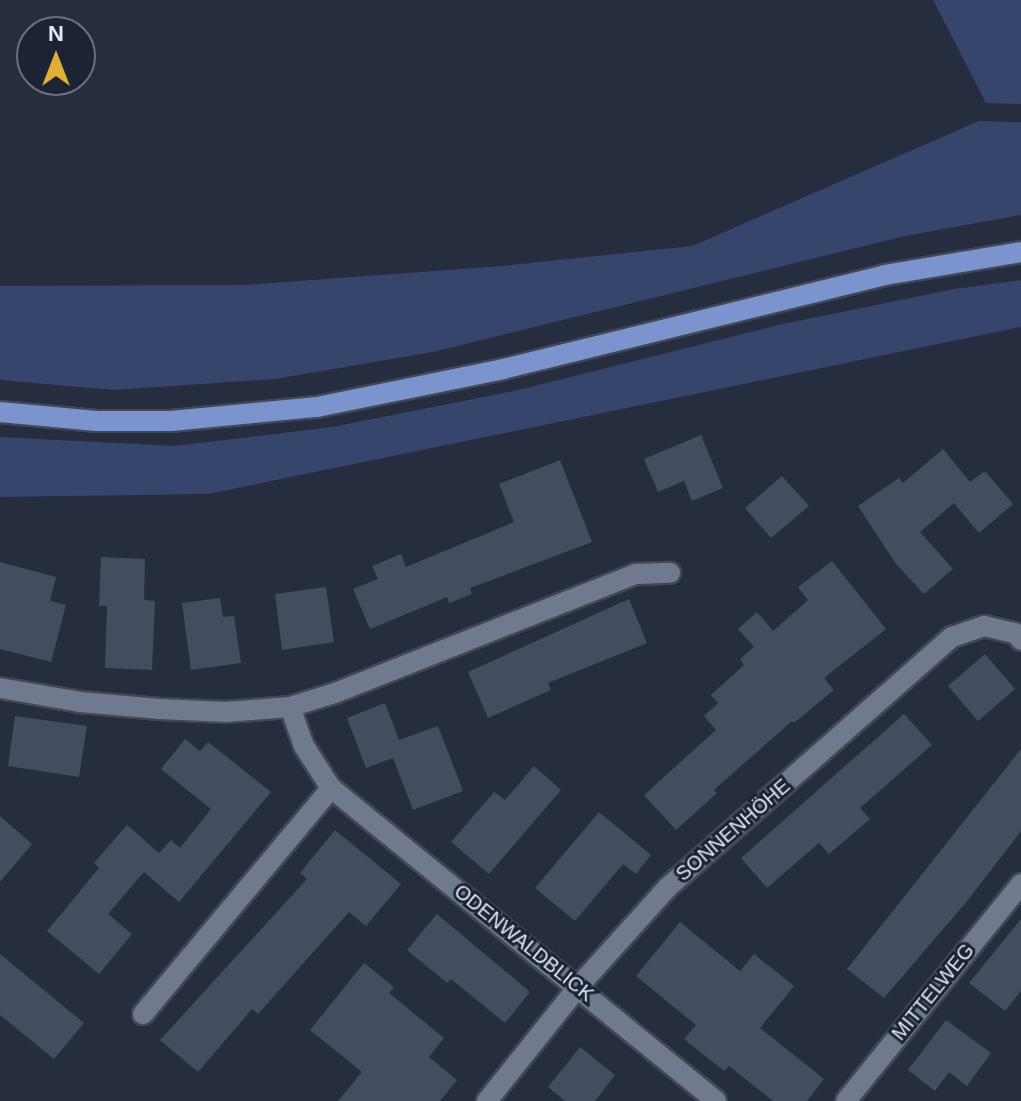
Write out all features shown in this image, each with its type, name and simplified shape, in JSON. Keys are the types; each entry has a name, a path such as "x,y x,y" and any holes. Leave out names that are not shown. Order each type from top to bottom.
{"main road":[{"path":"0,412 97,421 171,421 317,407 503,369 885,275 1021,252"}],"street":[{"path":"0,688 80,702 160,709 226,712 290,707 335,693 636,574 670,573"},
{"name":"SONNENHÖHE","path":"487,1101 578,987 667,888 952,637 984,626 1015,633 1021,640"},
{"name":"ODENWALDBLICK","path":"290,707 304,746 331,788 716,1101"},
{"path":"143,1014 331,788"},
{"name":"MITTELWEG","path":"846,1101 1021,884"}],"shaded area":[{"path":"933,0 1021,0 1021,104 986,103"},
{"path":"979,121 1021,122 1021,215 905,236 433,352 275,379 114,390 0,380 0,286 243,285 502,266 692,246"},
{"path":"1021,280 1021,327 208,494 0,497 0,437 174,446 332,427 514,391 783,324 954,289"}],"building":[{"path":"701,435 723,488 692,501 684,481 658,492 644,459"},
{"path":"943,449 970,482 985,471 1013,504 979,533 954,503 920,532 953,569 924,594 896,564 858,506 899,478 903,483"},
{"path":"560,460 592,542 470,588 472,594 449,603 447,597 370,629 353,589 378,579 372,566 401,554 406,567 514,522 499,484"},
{"path":"782,476 809,506 771,538 745,508"},
{"path":"101,557 145,559 144,600 155,601 152,670 105,668 107,606 99,606"},
{"path":"832,561 886,629 824,678 834,690 794,723 792,721 714,790 717,793 676,830 644,795 716,730 704,716 718,703 711,695 744,665 740,659 754,647 738,629 757,612 773,631 808,600 798,587"},
{"path":"0,562 56,577 50,601 66,605 51,662 0,649"},
{"path":"326,587 334,642 282,650 275,594"},
{"path":"220,598 223,617 234,616 241,663 191,670 182,603"},
{"path":"629,599 647,643 548,683 551,690 488,718 468,672"},
{"path":"985,654 1015,689 978,721 948,686"},
{"path":"385,703 399,740 438,726 463,791 413,810 393,758 366,768 347,718"},
{"path":"904,714 932,745 860,808 870,819 829,854 819,843 767,888 741,858"},
{"path":"15,716 87,726 79,777 8,766"},
{"path":"185,739 200,751 208,742 271,792 179,902 144,872 108,914 132,934 99,974 47,931 99,868 94,863 127,825 159,853 171,840 180,848 211,809 161,769"},
{"path":"1021,749 1021,831 968,900 884,998 847,969"},
{"path":"534,766 561,790 489,874 451,842 494,792 505,800"},
{"path":"599,812 651,855 636,874 623,864 575,921 535,888"},
{"path":"0,816 32,844 0,882"},
{"path":"335,830 401,884 366,926 349,912 258,1014 252,1009 198,1072 160,1040 307,879 300,873"},
{"path":"437,914 530,992 505,1023 451,979 447,983 407,950"},
{"path":"1021,919 1021,991 1005,1011 969,983"},
{"path":"680,922 740,971 754,954 794,986 760,1028 824,1079 807,1101 773,1101 729,1066 724,1071 684,1039 696,1025 636,976"},
{"path":"0,954 84,1023 54,1059 0,1015"},
{"path":"364,963 394,987 389,993 444,1038 429,1057 457,1080 440,1101 338,1101 362,1072 310,1030"},
{"path":"946,1020 991,1053 967,1086 949,1072 935,1091 908,1070"},
{"path":"580,1047 615,1075 595,1101 565,1101 548,1087"}]}
